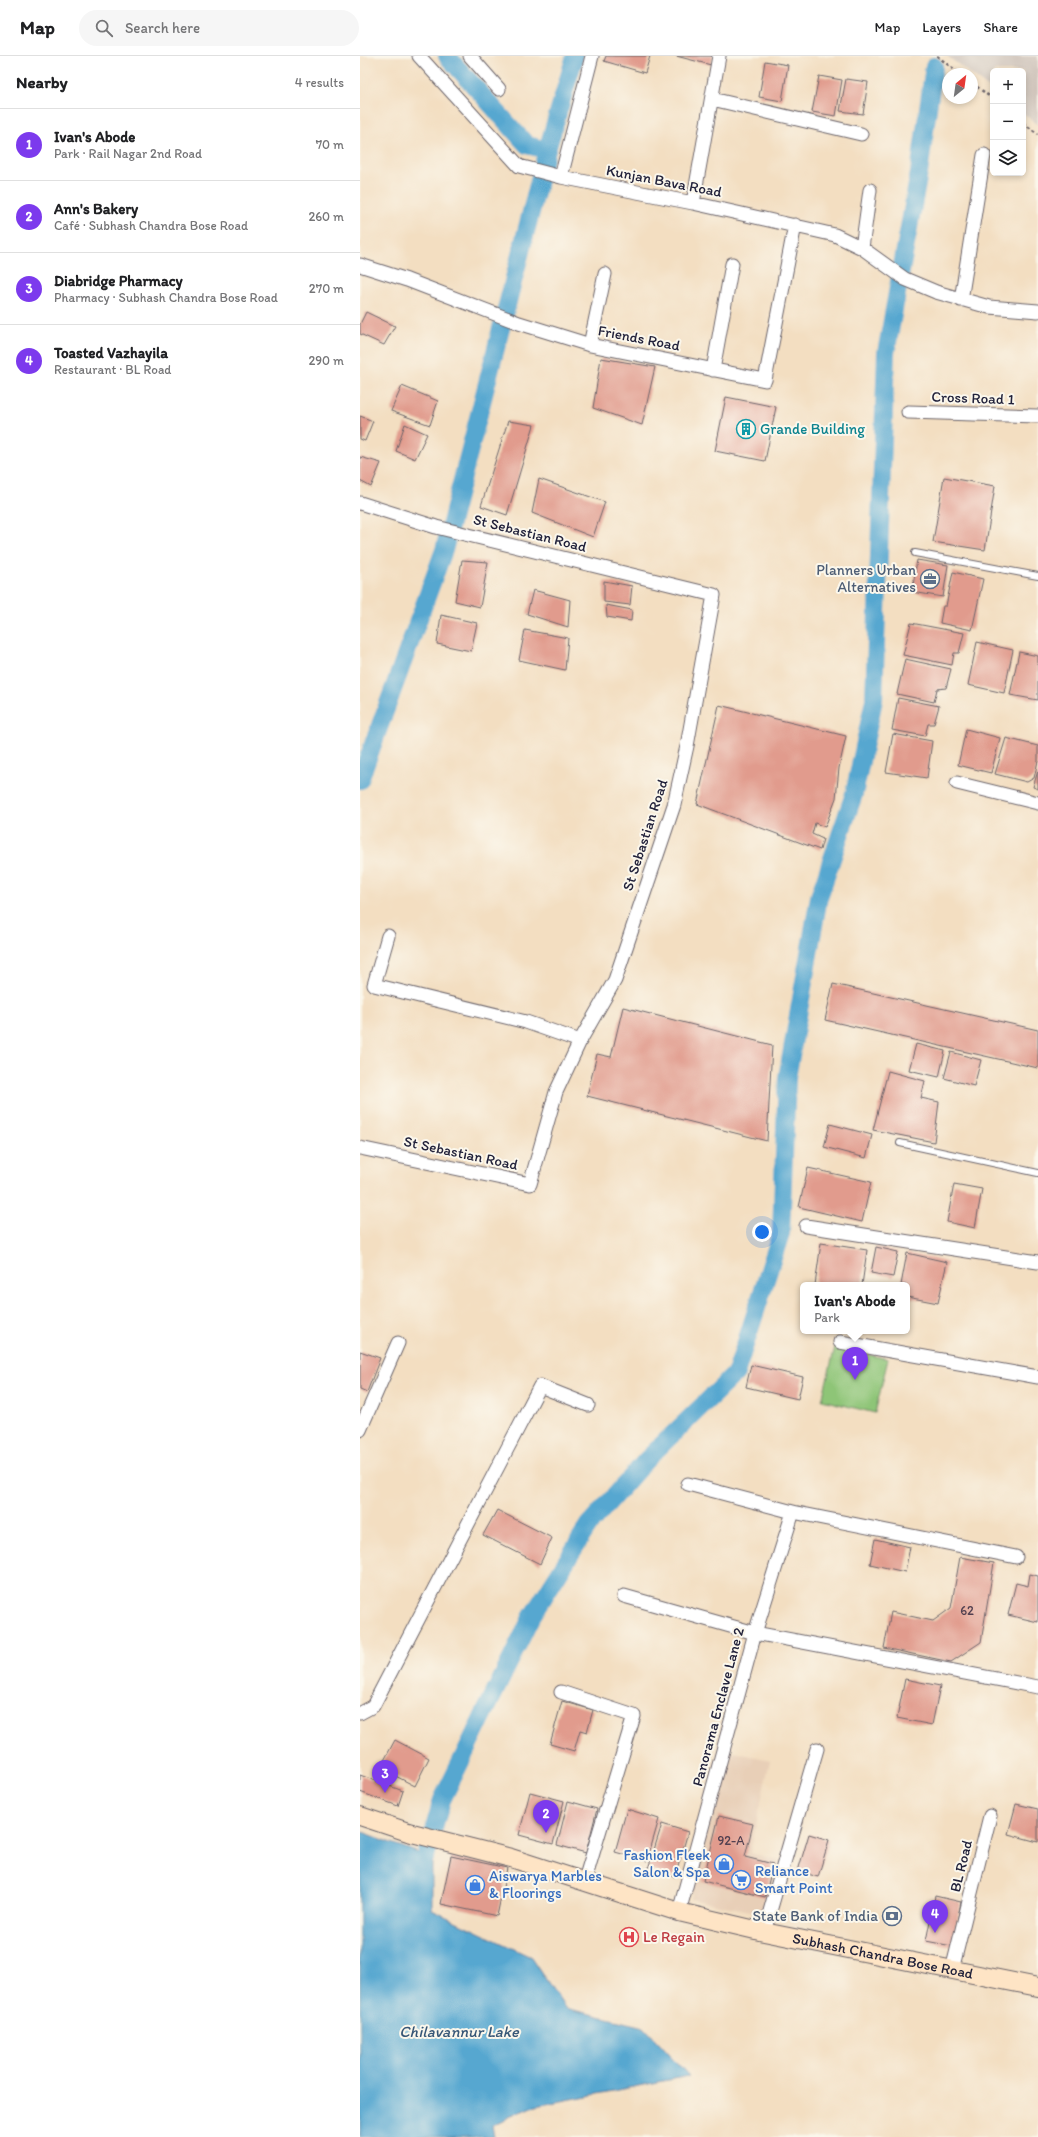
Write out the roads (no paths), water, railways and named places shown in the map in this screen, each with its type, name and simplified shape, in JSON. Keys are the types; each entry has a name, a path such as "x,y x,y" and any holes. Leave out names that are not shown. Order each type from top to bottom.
{"main road":[{"name":"Subhash Chandra Bose Road","path":"360,1816 408,1832 511,1858 679,1912 764,1932 1038,1987"}],"street":[{"name":"Kunjan Bava Road","path":"419,56 519,166 561,177 693,203 834,235 862,248 905,279 936,292 989,307 1038,311"},
{"path":"470,56 499,89"},
{"path":"561,177 592,56"},
{"path":"693,203 720,56"},
{"path":"712,99 861,134"},
{"path":"960,300 984,155"},
{"path":"862,248 870,190"},
{"name":"Friends Road","path":"360,265 407,280 487,312 590,345 765,380 795,225"},
{"path":"713,370 732,264"},
{"path":"590,345 605,274"},
{"name":"Cross Road 1","path":"908,412 1038,416"},
{"name":"St Sebastian Road","path":"360,502 439,528 714,595 687,746 674,805 615,980 580,1041 556,1092 530,1184 360,1148"},
{"path":"957,783 1038,803"},
{"path":"388,936 374,985 526,1022 580,1041"},
{"path":"806,1226 1038,1262"},
{"path":"840,1342 1038,1377"},
{"path":"360,1430 398,1343"},
{"path":"360,1713 373,1706 540,1386 588,1405"},
{"path":"688,1484 793,1512 1016,1557"},
{"name":"Panorama Enclave Lane 2","path":"679,1912 755,1633 793,1512"},
{"path":"624,1596 755,1633 1038,1687"},
{"path":"561,1692 634,1716 584,1882"},
{"path":"764,1932 817,1749"},
{"name":"BL Road","path":"952,1970 990,1816"}],"lane":[{"path":"915,552 1038,576"},
{"path":"900,1142 1038,1173"}],"water":[{"name":"Chilavannur Lake","path":"360,1831 432,1858 432,1910 531,1957 565,2008 644,2027 689,2076 531,2107 492,2125 494,2137 360,2137"}],"waterway":[{"path":"447,56 527,145 547,150"},
{"path":"360,780 444,550 547,150 575,56"},
{"path":"426,1856 442,1800 532,1616 589,1525 647,1459 736,1373 781,1233 787,1078 819,897 854,794 874,700 886,353 919,173 934,66"}],"place":[{"name":"Grande Building","path":"746,429"},
{"name":"Planners Urban Alternatives","path":"930,579"},
{"name":"Ivan's Abode","path":"855,1380"},
{"name":"Diabridge Pharmacy","path":"385,1793"},
{"name":"Ann's Bakery","path":"546,1833"},
{"name":"Fashion Fleek Salon & Spa","path":"724,1864"},
{"name":"Reliance Smart Point","path":"741,1880"},
{"name":"Aiswarya Marbles & Floorings","path":"475,1885"},
{"name":"State Bank of India","path":"892,1916"},
{"name":"Toasted Vazhayila","path":"935,1933"},
{"name":"Le Regain","path":"629,1937"}]}
